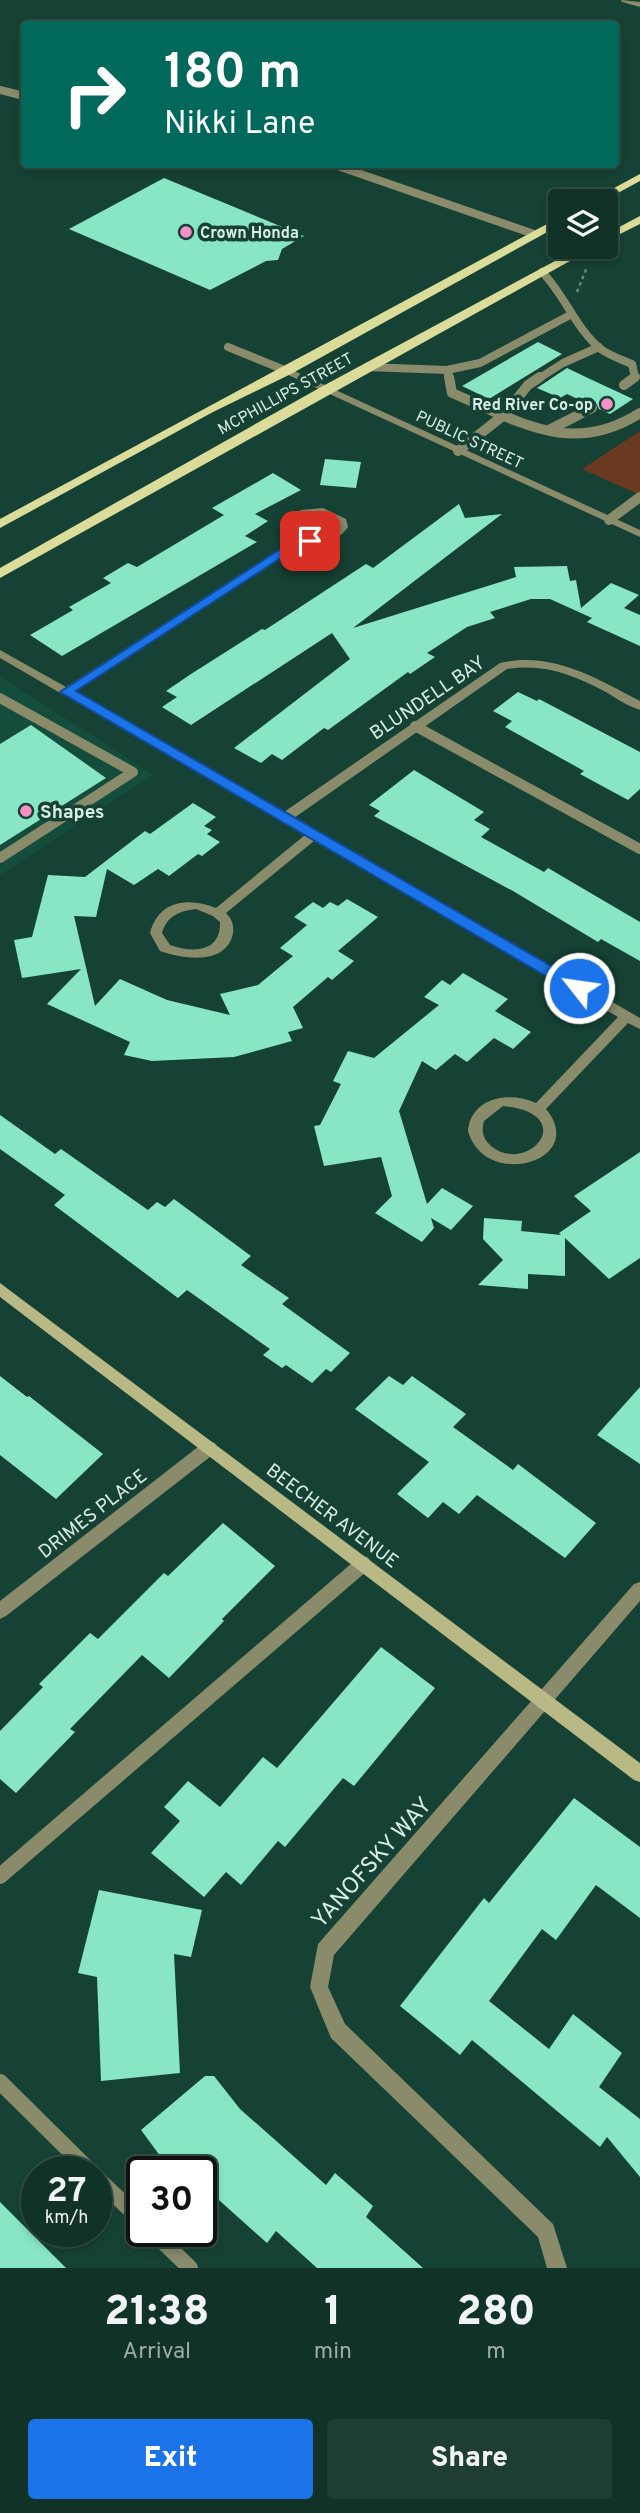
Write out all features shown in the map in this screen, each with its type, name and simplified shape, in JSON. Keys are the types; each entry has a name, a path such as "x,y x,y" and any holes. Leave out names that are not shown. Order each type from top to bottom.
{"main road":[{"path":"618,189 640,177"},
{"path":"618,231 640,219"},
{"name":"MCPHILLIPS STREET","path":"0,524 209,409 287,371 548,226"},
{"name":"MCPHILLIPS STREET","path":"0,573 367,367 542,272 574,259"}],"street":[{"path":"625,0 640,5"},
{"name":"PUBLIC STREET","path":"287,371 640,534"},
{"path":"66,692 302,539 319,541 336,536 343,527 341,519 323,511 298,514 290,525 291,530 302,539"},
{"path":"0,653 640,1024"},
{"name":"BLUNDELL BAY","path":"285,818 504,666 525,661 556,664 640,706"},
{"path":"218,913 313,835"},
{"path":"197,905 218,913 226,921 228,930 225,938 209,952 186,956 165,948 159,941 156,933 158,924 173,909 197,905"},
{"path":"538,1108 627,1016"},
{"path":"515,1101 538,1108 551,1126 551,1136 547,1146 527,1158 498,1156 486,1150 476,1136 478,1116 490,1105 515,1101"},
{"name":"BEECHER AVENUE","path":"0,1289 640,1774"},
{"name":"DRIMES PLACE","path":"0,1611 209,1448"},
{"name":"YANOFSKY WAY","path":"557,2268 546,2231 338,2031 319,1987 325,1951 640,1590"}],"lane":[{"path":"0,90 21,95"},
{"path":"344,168 534,234"},
{"path":"542,272 553,281 572,314 599,347 636,366 635,377 624,385"},
{"path":"367,367 447,370 480,363 572,314"},
{"path":"228,347 287,371"},
{"path":"458,451 504,415 528,385 563,363 599,347"},
{"path":"447,370 452,393 549,430 583,436 616,428 640,413"},
{"path":"549,430 592,408"},
{"path":"609,520 640,497"},
{"path":"0,698 133,772 0,858"},
{"path":"415,726 640,849"},
{"path":"0,1876 363,1564"},
{"path":"0,2082 75,2156"},
{"path":"112,2192 126,2205"},
{"path":"168,2247 190,2268"}],"path":[{"path":"565,302 576,295 587,259"}],"shaded area":[{"path":"640,431 640,495 582,469"},
{"path":"0,676 153,775 0,875"}],"building":[{"name":"Crown Honda","path":"164,178 304,236 282,249 278,260 266,261 210,290 69,229"},
{"name":"Red River Co-op","path":"538,342 562,354 489,399 462,386"},
{"path":"567,368 633,399 610,414 599,409 595,401 586,403 567,394 560,398 537,388"},
{"path":"325,459 361,462 356,488 320,485"},
{"path":"273,473 301,490 255,514 268,521 245,536 257,542 62,656 30,635 73,610 69,607 111,583 103,578 128,563 137,567 224,515 212,508"},
{"path":"459,504 465,518 502,514 353,628 516,577 514,567 567,566 570,581 576,580 581,608 611,583 639,595 624,608 640,615 640,646 587,622 592,618 550,599 531,599 490,612 495,618 467,627 427,653 435,657 410,674 408,672 328,730 324,728 282,760 272,754 261,763 234,748 350,659 332,633 191,725 162,707 177,697 166,691 366,564 373,568"},
{"path":"518,692 537,701 539,699 640,752 640,789 628,800 580,774 584,771 505,727 512,721 493,711"},
{"name":"Shapes","path":"31,725 106,778 0,845 0,744"},
{"path":"414,770 484,812 474,820 490,829 481,837 544,872 548,868 640,922 640,961 601,939 598,942 513,891 374,816 380,811 369,805"},
{"path":"193,803 216,817 204,826 212,830 207,834 220,842 202,856 198,854 169,876 158,869 134,885 107,869 96,917 74,916 95,1006 120,979 167,1000 230,1015 220,994 258,985 293,956 280,948 307,925 294,917 313,902 323,908 330,902 338,906 347,899 378,917 338,951 354,961 332,980 328,977 293,1007 303,1028 288,1032 292,1041 234,1057 152,1061 124,1055 130,1042 47,1004 81,969 22,978 14,940 32,937 48,875 85,877 145,831 150,834"},
{"path":"463,973 508,999 495,1011 531,1032 513,1049 494,1038 467,1062 455,1054 436,1070 422,1061 399,1111 427,1204 442,1188 473,1206 451,1230 431,1218 434,1228 422,1242 375,1213 392,1196 381,1157 324,1166 314,1126 320,1125 341,1084 333,1081 348,1051 374,1058 439,1005 424,997 442,980 450,985"},
{"path":"0,1115 55,1154 61,1149 148,1210 157,1202 165,1207 174,1199 251,1256 241,1265 289,1298 282,1304 350,1353 331,1372 326,1369 312,1383 286,1365 282,1368 263,1355 270,1349 187,1290 178,1298 54,1205 65,1195 0,1149"},
{"path":"640,1152 640,1258 609,1279 565,1238 565,1276 528,1274 528,1289 478,1285 503,1260 483,1239 484,1218 522,1221 521,1231 561,1235 559,1233 591,1211 574,1196"},
{"path":"0,1376 103,1454 56,1499 0,1455"},
{"path":"389,1376 403,1385 412,1376 466,1414 453,1427 513,1470 518,1464 596,1523 565,1558 477,1495 459,1514 443,1502 428,1518 397,1494 429,1462 355,1409"},
{"path":"640,1387 640,1464 597,1435"},
{"path":"223,1523 275,1566 169,1678 142,1655 70,1729 75,1732 16,1793 0,1779 0,1731 43,1687 39,1684 90,1633 98,1639 164,1573 168,1576"},
{"path":"381,1647 435,1688 354,1786 343,1778 285,1847 278,1841 241,1885 226,1872 204,1897 151,1853 180,1821 164,1807 188,1781 220,1807 263,1757 277,1768"},
{"path":"574,1798 640,1847 640,1918 596,1885 556,1940 542,1929 489,2001 549,2049 573,2014 622,2053 599,2087 640,2119 640,2177 607,2137 600,2147 472,2040 460,2055 400,2006 484,1898 489,1903"},
{"path":"99,1890 202,1910 191,1957 174,1954 180,2073 101,2081 97,1977 78,1973"},
{"path":"205,2076 214,2076 240,2109 326,2185 335,2173 373,2206 366,2217 423,2268 317,2268 276,2231 267,2243 217,2198 217,2156 160,2156 141,2130"},
{"path":"0,2202 21,2223 21,2247 45,2247 66,2268 0,2268"}],"place":[{"name":"Crown Honda","path":"186,232"},
{"name":"Red River Co-op","path":"607,404"},
{"name":"Shapes","path":"26,811"}],"route":[{"path":"310,541 302,539 66,692 579,988"}]}
